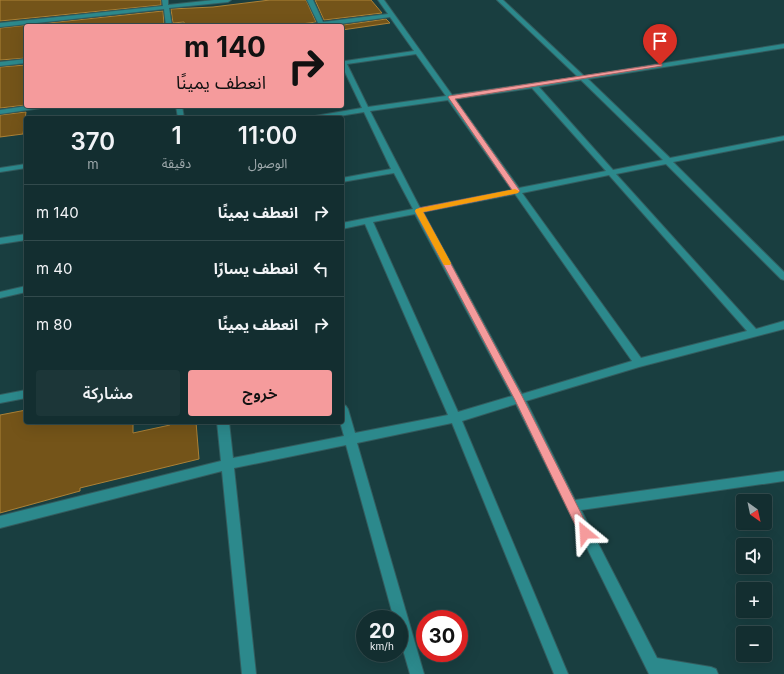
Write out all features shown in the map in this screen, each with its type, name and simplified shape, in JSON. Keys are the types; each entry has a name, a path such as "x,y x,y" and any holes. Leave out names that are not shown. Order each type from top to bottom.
{"street":[{"path":"166,0 169,24"},
{"path":"0,25 228,0"},
{"path":"310,0 321,24"},
{"path":"381,0 639,363"},
{"path":"500,0 583,77 784,277"},
{"path":"328,24 393,15"},
{"path":"327,116 534,86 784,46"},
{"path":"344,62 418,52"},
{"path":"0,64 24,61"},
{"path":"344,66 367,109 396,170 519,399 654,669 711,674"},
{"path":"534,86 754,333"},
{"path":"0,112 27,108"},
{"path":"344,226 784,138"},
{"path":"0,170 24,166"},
{"path":"344,180 396,170"},
{"path":"368,221 455,418 561,674"},
{"path":"0,241 24,237"},
{"path":"0,295 24,289"},
{"path":"0,522 228,464 455,418 639,363 784,325"},
{"path":"0,399 24,394"},
{"path":"344,416 418,674"},
{"path":"223,424 249,674"},
{"path":"572,506 784,476"}],"building":[{"path":"0,0 161,0 161,5 0,21"},
{"path":"270,0 306,0 316,22 302,24 173,23 171,9 213,7"},
{"path":"315,0 371,0 382,13 324,20"},
{"path":"163,11 164,24 38,24"},
{"path":"386,19 390,23 344,30 344,25"},
{"path":"24,25 24,58 0,60 0,28"},
{"path":"24,65 24,105 0,108 0,67"},
{"path":"26,112 25,116 24,116 23,134 0,137 0,115"},
{"path":"24,410 24,424 133,424 133,433 170,424 196,424 199,459 80,488 80,491 0,513 0,415"}],"slow traffic":[{"path":"447,263 419,211 515,191"}],"route":[{"path":"585,533 519,399 419,211 517,191 451,97 534,86 660,65"}]}
